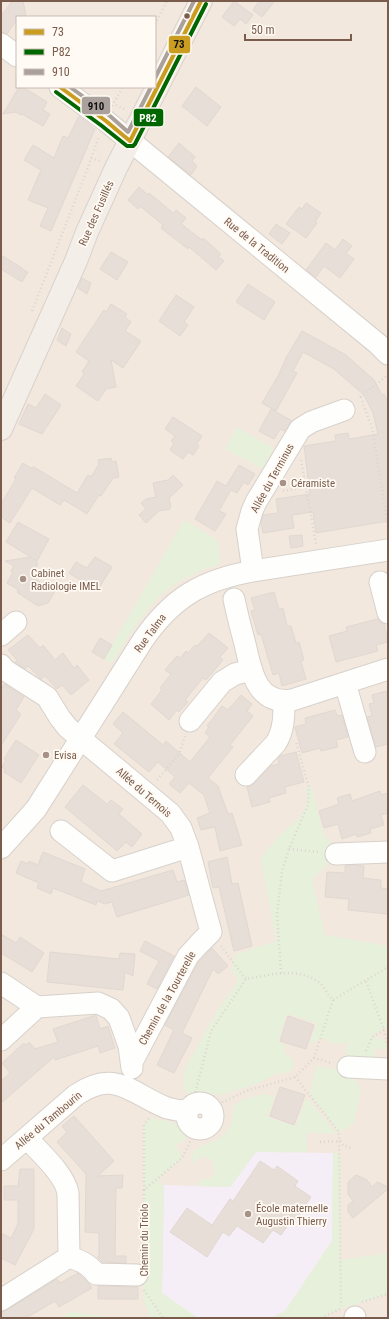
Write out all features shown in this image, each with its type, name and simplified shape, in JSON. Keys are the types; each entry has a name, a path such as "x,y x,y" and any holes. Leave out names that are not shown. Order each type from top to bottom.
{"main road":[{"path":"156,63 186,1"},
{"name":"Rue des Fusillés","path":"156,75 201,1"},
{"name":"Rue des Fusillés","path":"1,400 132,106 143,88"},
{"name":"Rue des Fusillés","path":"1,429 76,261 90,226 118,137 148,88"}],"street":[{"path":"1,44 16,55"},
{"name":"Rue de la Tradition","path":"61,88 106,121 118,137 378,344 388,354"},
{"name":"Allée du Terminus","path":"253,571 247,529 256,502 300,429 311,422 344,410"},
{"name":"Rue Talma","path":"1,848 36,809 143,640 166,611 193,591 213,581 231,576 319,560 388,550"},
{"path":"380,582 388,614"},
{"path":"234,599 255,681 264,693 279,700 284,701 298,698 388,669"},
{"name":"Allée du Ternois","path":"1,665 5,670 47,698 63,723 170,813 181,828 188,847"},
{"path":"190,721 222,682 235,674 251,670"},
{"path":"345,683 365,752"},
{"path":"246,774 280,737 284,720 284,701"},
{"path":"61,831 112,871 188,847 211,932"},
{"path":"336,854 388,852"},
{"name":"Chemin de la Tourterelle","path":"132,1062 188,956 211,932"},
{"path":"1,983 37,1007 98,1003 115,1013 119,1018 129,1046 132,1062 130,1088"},
{"path":"1,1040 37,1007"},
{"path":"354,1067 388,1069"},
{"name":"Allée du Tambourin","path":"1,1160 76,1095 97,1084 110,1083 130,1088 172,1110 197,1113"},
{"path":"27,1138 60,1174 67,1186 69,1257"},
{"path":"1,1300 69,1257 78,1259 86,1264 92,1268 96,1274 141,1274"}],"path":[{"path":"156,22 167,1"},
{"path":"114,104 122,88"},
{"name":"Rue des Fusillés","path":"32,312 63,234 118,137"},
{"path":"344,410 388,375"},
{"path":"361,397 373,432 388,528"},
{"name":"Allée du Terminus","path":"297,434 319,560"},
{"path":"146,792 179,754 190,721"},
{"path":"281,973 277,916 282,871 289,849 308,805 309,788 295,737"},
{"path":"289,849 336,854"},
{"path":"211,932 240,974 246,979 281,973 301,974 318,981 329,997 333,1000"},
{"path":"197,1113 246,1092 295,1077 314,1058 333,1000 388,967"},
{"name":"Chemin du Triolo","path":"163,1318 141,1274 144,1190 182,1158 189,1144 197,1113 196,1090 211,1031 246,979"},
{"path":"366,981 386,1030 388,1048"},
{"path":"314,1058 354,1067 372,1037 386,1030"},
{"path":"295,1077 339,1132 340,1141 350,1315 321,1318"},
{"path":"144,1190 144,1125 160,1105"},
{"path":"320,1142 340,1141"},
{"path":"340,1141 343,1145 351,1148"}],"shaded area":[{"path":"1,1 388,1 388,1318 1,1318"},
{"name":"École maternelle Augustin Thierry","path":"256,1152 333,1153 332,1241 285,1311 271,1318 198,1318 162,1294 164,1185 230,1187"}],"green space":[{"path":"236,427 274,448 263,469 225,449"},
{"path":"184,520 219,541 220,564 186,578 170,588 156,600 144,615 112,663 104,659"},
{"path":"311,786 323,833 333,846 330,861 312,880 325,935 388,946 388,1026 372,1036 383,1040 388,1049 375,1049 374,1059 348,1056 345,1052 348,1042 340,1044 330,1043 325,1038 312,1043 310,1042 317,1023 287,1014 278,1042 285,1045 284,1052 292,1059 294,1064 290,1072 278,1073 254,1085 224,1094 215,1095 187,1093 183,1089 185,1068 220,1006 239,981 231,970 235,955 276,941 261,858 280,835 301,816 307,803 306,788"},
{"path":"316,1066 345,1071 350,1074 360,1087 360,1096 354,1122 339,1132 310,1095"},
{"path":"265,1094 275,1096 268,1117 296,1126 306,1099 309,1100 336,1133 306,1133 307,1152 256,1152 230,1187 197,1186 200,1180 210,1178 215,1173 212,1160 203,1156 193,1164 192,1158 195,1150 202,1145 218,1139 227,1132 232,1123 233,1106 244,1099"},
{"path":"149,1118 170,1122 178,1126 186,1136 185,1140 176,1145 182,1158 158,1179 164,1185 162,1293 198,1318 150,1318 143,1299 144,1125"},
{"path":"333,1153 340,1153 340,1260 388,1253 388,1294 341,1309 321,1318 271,1318 285,1311 332,1241"},
{"path":"70,1312 119,1318 59,1318"}],"building":[{"path":"12,1 23,1 26,15 16,16 16,20 7,34 1,32 1,16"},
{"path":"234,1 253,15 246,24 240,19 234,26 222,17"},
{"path":"259,1 275,1 262,17 253,10"},
{"path":"196,87 221,107 207,126 182,106"},
{"path":"18,88 25,88 47,102 43,110 50,114 43,126 16,112 3,114"},
{"path":"79,116 95,129 51,231 40,226 48,208 28,200 41,170 24,160 33,145 54,158 63,136 68,138"},
{"path":"179,143 195,157 192,161 197,166 191,175 168,157"},
{"path":"139,187 148,195 149,193 173,213 176,210 186,218 181,224 202,240 203,238 221,254 218,257 224,261 216,270 189,247 188,249 161,228 163,225 140,206 138,209 128,200"},
{"path":"306,203 321,213 315,222 317,223 306,238 286,224 299,207 302,209"},
{"path":"276,224 290,233 282,244 269,234"},
{"path":"343,239 352,246 346,253 354,259 340,278 324,266 316,277 306,270 326,243 335,250"},
{"path":"111,252 128,262 117,280 100,269"},
{"path":"1,255 28,272 22,282 1,269"},
{"path":"82,278 91,283 87,294 78,288"},
{"path":"248,284 275,302 264,320 236,302"},
{"path":"176,295 194,307 184,322 188,325 180,336 159,321"},
{"path":"111,304 127,314 125,317 131,322 125,331 141,341 123,368 111,360 116,387 106,389 98,401 76,386 84,374 82,372 89,361 76,352 104,310 106,312"},
{"path":"62,328 71,334 66,346 57,340"},
{"path":"302,331 346,355 374,380 382,395 384,394 388,403 388,521 316,533 313,512 292,515 294,528 263,533 261,522 263,515 278,513 276,499 310,494 304,446 336,441 335,435 348,433 349,439 378,434 373,413 364,395 334,369 303,352 293,371 297,373 276,411 262,403"},
{"path":"45,394 61,405 42,434 19,424 28,404 36,408"},
{"path":"271,409 292,421 285,431 280,429 274,439 259,431"},
{"path":"173,417 202,436 197,444 199,446 193,455 188,452 183,459 170,450 174,443 171,441 175,436 165,429"},
{"path":"111,458 112,462 116,461 119,477 113,478 101,496 99,495 87,514 64,500 60,505 32,488 10,523 1,517 1,504 16,479 14,478 23,463 31,468 34,467 77,493 88,475 91,477 99,464 98,460"},
{"path":"239,465 255,474 248,485 244,482 237,493 231,490 219,511 226,514 215,531 195,519 217,481 226,486"},
{"path":"173,475 183,485 169,498 171,506 170,509 159,511 146,523 139,515 146,509 141,503 146,499 156,497 153,483 168,480"},
{"path":"18,522 49,539 37,561 34,559 38,564 30,576 55,591 48,603 38,606 18,593 17,589 7,583 13,572 11,571 14,566 5,561 31,557 6,542"},
{"path":"302,535 303,546 291,548 289,536"},
{"path":"95,557 112,567 97,591 69,573 76,562 87,568"},
{"path":"274,592 279,609 283,608 287,626 291,626 296,643 299,642 304,660 301,661 306,679 282,686 279,673 273,675 261,634 258,635 251,611 255,610 251,598"},
{"path":"378,619 384,624 388,642 376,645 378,651 336,662 329,636 347,631 346,627"},
{"path":"209,633 228,648 220,657 223,660 206,680 203,678 185,700 188,702 179,712 177,710 169,720 151,704 162,690 160,688 171,674 165,670 177,656 180,658 186,651 188,653"},
{"path":"28,635 40,648 43,645 55,660 63,653 74,668 77,665 89,680 71,695 62,685 57,689 45,676 41,679 28,666 25,669 15,662 17,660 8,650"},
{"path":"100,638 112,645 104,659 92,652"},
{"path":"4,684 24,697 16,710 21,714 1,746 1,690"},
{"path":"386,691 388,697 388,744 376,747 367,717 372,716 369,704 374,703 372,695"},
{"path":"241,695 252,704 247,711 253,716 230,745 233,747 208,778 218,786 228,814 232,813 242,845 220,851 215,827 201,830 197,818 210,813 204,795 189,783 180,793 169,784 175,777 158,762 149,772 114,744 123,733 113,724 123,712 163,745 166,741 190,762 210,737 205,733 209,727 207,726 222,706 228,710"},
{"path":"335,710 337,716 342,715 348,737 336,740 338,747 321,751 320,748 302,753 295,727 306,724 305,718"},
{"path":"16,740 39,755 21,783 4,772 5,769 2,767 6,760 4,759"},
{"path":"296,752 304,782 285,787 286,793 269,798 270,802 252,807 247,787 255,783 271,766 279,764 278,759 280,756"},
{"path":"83,785 107,804 111,800 123,809 119,814 142,834 132,847 126,842 117,851 65,807"},
{"path":"380,791 381,795 388,793 388,813 381,815 384,825 370,829 371,833 357,837 356,834 342,839 338,824 324,828 319,811 339,804 337,798 350,794 352,801"},
{"path":"43,852 85,869 81,882 101,891 173,870 177,882 184,880 189,895 117,917 112,902 105,904 97,901 96,905 53,888 51,894 37,888 39,883 16,873 21,861 29,864 29,861 38,865"},
{"path":"227,857 232,884 238,883 252,946 234,951 219,887 213,888 208,862"},
{"path":"345,866 364,866 363,878 381,880 381,888 388,889 388,914 348,910 349,899 325,897 327,872 345,873"},
{"path":"1,934 16,943 20,937 44,953 32,972 1,953"},
{"path":"145,941 174,956 157,989 147,984 159,961 140,951"},
{"path":"212,948 228,966 218,974 213,969 182,1033 192,1038 174,1073 157,1065 174,1030 165,1025 198,963"},
{"path":"50,952 119,959 120,953 135,954 133,976 125,972 123,990 47,982"},
{"path":"96,1015 100,1029 108,1026 115,1048 100,1053 98,1046 55,1060 54,1057 1,1103 1,1081 10,1073 2,1063 24,1043 26,1045 29,1042 35,1049 58,1042 53,1029"},
{"path":"288,1016 314,1025 306,1049 280,1041"},
{"path":"280,1087 305,1095 294,1125 270,1116"},
{"path":"74,1116 114,1161 98,1176 123,1175 122,1188 116,1188 115,1256 126,1256 126,1263 102,1262 98,1258 99,1233 85,1232 86,1174 57,1142 67,1132 62,1126"},
{"path":"260,1161 274,1170 277,1166 298,1181 295,1186 311,1197 293,1223 291,1221 281,1235 273,1230 263,1243 237,1226 229,1236 223,1232 207,1257 170,1232 187,1208 212,1225 230,1199 233,1201"},
{"path":"20,1169 34,1169 34,1229 15,1265 1,1258 1,1233 11,1238 18,1224 18,1200 4,1200 4,1186 18,1186"},
{"path":"356,1175 367,1180 372,1187 377,1182 388,1187 388,1189 353,1218 348,1212 348,1205 353,1201 348,1194 348,1182"},
{"path":"78,1273 92,1288 59,1307 55,1301 26,1318 1,1318 1,1312 7,1310 57,1279 60,1283"},
{"path":"98,1286 138,1287 138,1299 98,1299"}],"transit line":[{"name":"910","path":"156,76 194,1"},
{"name":"73","path":"130,141 201,1"},
{"name":"P82","path":"56,92 127,146 133,146 206,4"},
{"name":"73","path":"61,88 130,141"},
{"name":"910","path":"71,88 110,116 128,132 150,88"}],"place":[{"name":"Céramiste","path":"283,483"},
{"name":"Cabinet Radiologie IMEL","path":"23,579"},
{"name":"Evisa","path":"46,755"},
{"name":"École maternelle Augustin Thierry","path":"248,1214"}]}
